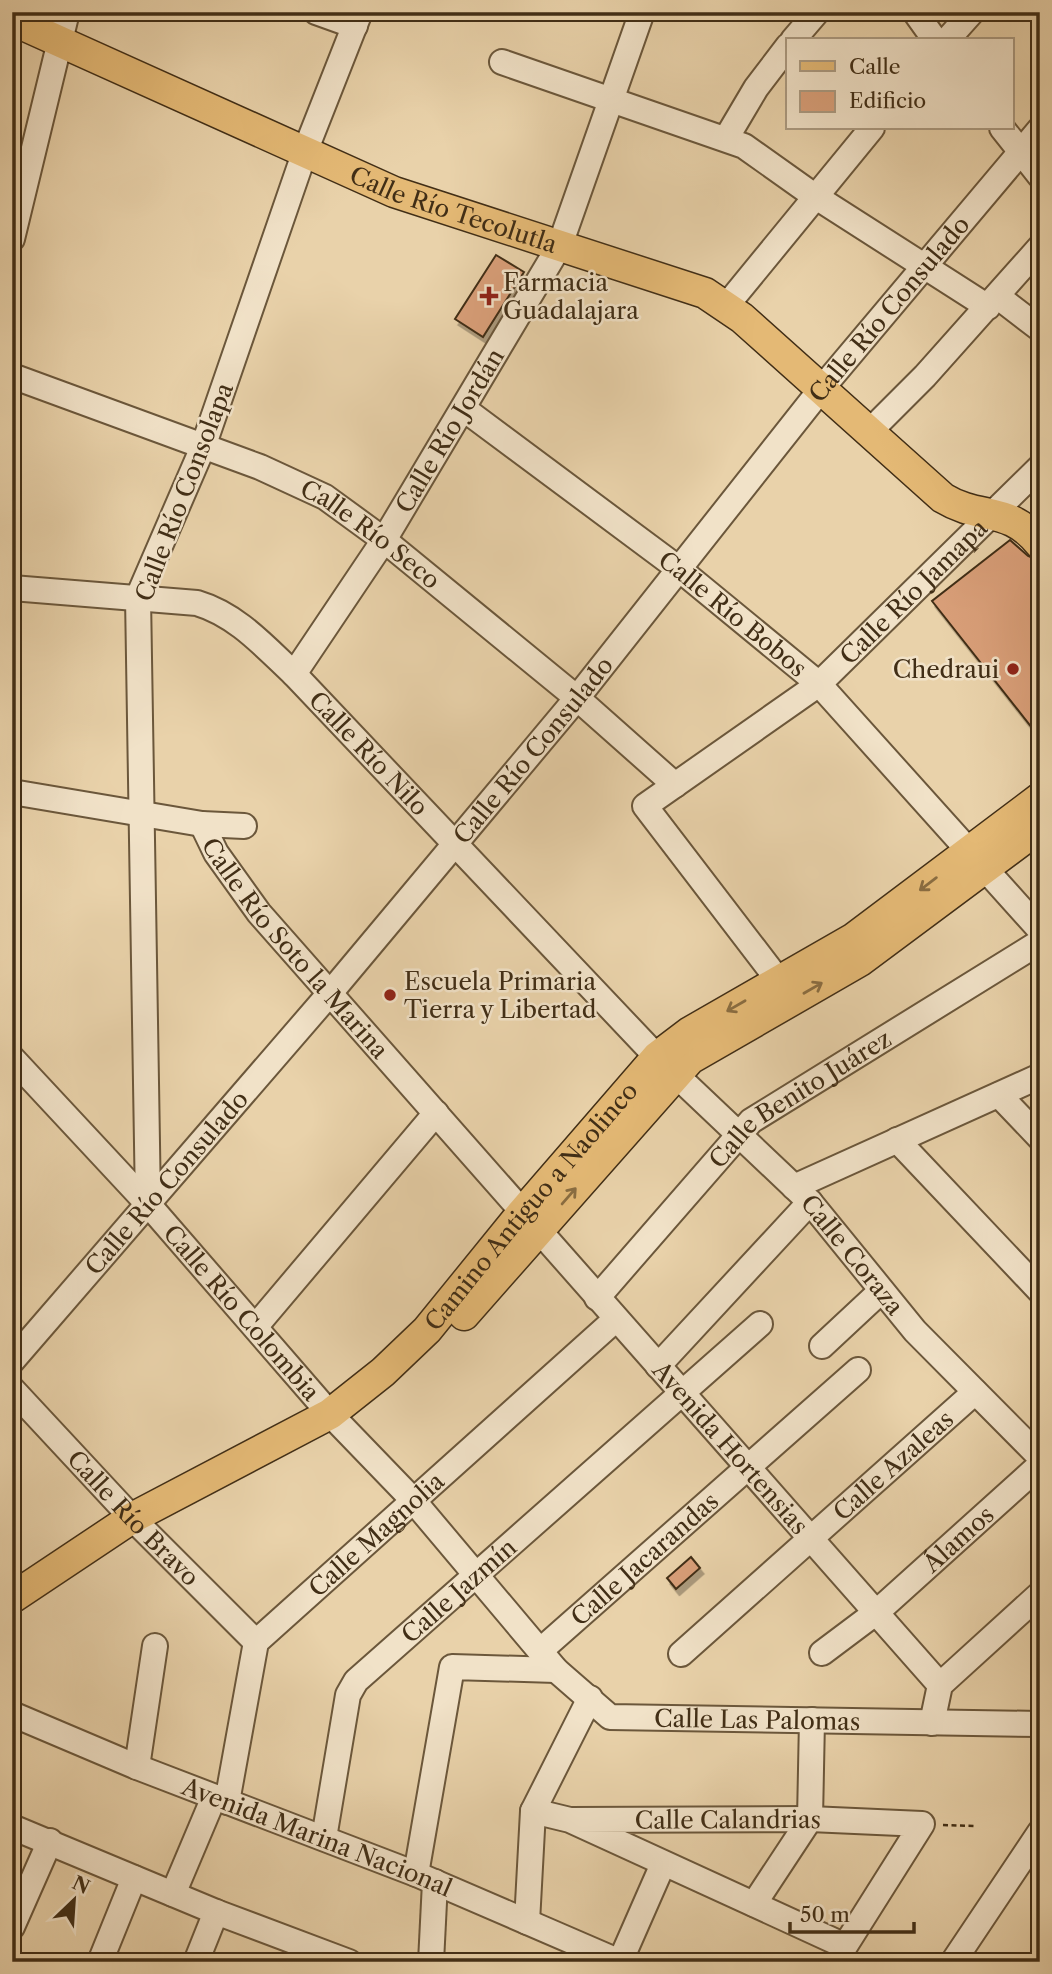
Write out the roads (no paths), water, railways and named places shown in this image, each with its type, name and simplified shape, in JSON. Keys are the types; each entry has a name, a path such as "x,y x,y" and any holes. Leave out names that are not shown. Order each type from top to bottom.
{"main road":[{"name":"Calle Río Tecolutla","path":"12,20 64,26 304,153 394,192 680,283 727,305 943,498 967,510 1021,523 1040,544"},
{"name":"Camino Antiguo a Naolinco","path":"666,1065 705,1048 860,961 978,861 1040,798"},
{"name":"Camino Antiguo a Naolinco","path":"12,1598 138,1524 336,1420 530,1222 666,1065 690,1031 854,938 978,861 1040,827"},
{"name":"Camino Antiguo a Naolinco","path":"12,1616 138,1524"}],"street":[{"path":"316,12 357,19"},
{"name":"Calle Río Jordán","path":"294,674 384,540 560,245 614,99 642,12"},
{"path":"795,38 817,12"},
{"path":"915,12 934,38"},
{"path":"949,38 972,12"},
{"name":"Calle Río Consolapa","path":"148,1204 139,815 142,717 138,597 203,447 304,153 357,19"},
{"path":"13,236 64,26"},
{"path":"727,137 756,88 786,49"},
{"path":"502,62 727,137 926,267 1040,329"},
{"name":"Calle Río Consulado","path":"12,1361 331,992 578,698 822,388 1040,129"},
{"path":"727,305 813,195 870,130"},
{"path":"1004,130 1040,176"},
{"path":"870,431 993,302 1040,247"},
{"name":"Calle Río Seco","path":"12,376 297,482 325,497 384,540 578,698 675,785"},
{"name":"Calle Río Bobos","path":"464,409 679,569 818,684 1040,930"},
{"name":"Calle Río Jamapa","path":"779,981 645,806 818,684 1040,467"},
{"name":"Calle Río Nilo","path":"12,588 197,603 216,608 245,628 294,674 666,1065"},
{"name":"Calle Río Soto la Marina","path":"12,792 202,824 234,881 530,1222"},
{"path":"202,824 244,826"},
{"name":"Calle Benito Juárez","path":"597,1298 738,1134 765,1110 1040,942"},
{"name":"Calle Río Colombia","path":"12,1058 148,1204 336,1420 477,1574"},
{"name":"Calle Coraza","path":"666,1065 802,1194 915,1331 1040,1457"},
{"path":"658,1366 802,1194 897,1140 1040,1076"},
{"path":"999,1095 1040,1138"},
{"path":"256,1326 436,1113"},
{"path":"897,1140 1040,1291"},
{"name":"Avenida Hortensias","path":"530,1222 746,1467 878,1611 940,1685"},
{"path":"822,1346 881,1291"},
{"name":"Calle Magnolia","path":"256,1642 616,1320"},
{"name":"Calle Jazmín","path":"324,1838 348,1695 356,1681 760,1324"},
{"name":"Calle Jacarandas","path":"541,1650 858,1370"},
{"name":"Calle Río Bravo","path":"12,1389 138,1524 256,1642"},
{"name":"Calle Azaleas","path":"681,1654 975,1392"},
{"name":"Álamos","path":"822,1653 878,1611 1040,1465"},
{"name":"Calle Las Palomas","path":"477,1574 556,1670 610,1717 1039,1724"},
{"path":"932,1723 940,1685 1040,1594"},
{"path":"173,1894 220,1799 256,1642"},
{"path":"137,1767 155,1646"},
{"path":"431,1962 425,1878 452,1667 556,1670"},
{"path":"527,1922 533,1811 590,1698"},
{"name":"Avenida Marina Nacional","path":"12,1714 137,1767 425,1878 620,1962"},
{"path":"570,1820 754,1904 810,1819 812,1720"},
{"name":"Calle Calandrias","path":"533,1811 570,1820 810,1819 922,1824 845,1946 754,1904"},
{"path":"12,1827 216,1912 296,1953 349,1962"},
{"path":"954,1962 1040,1832"},
{"path":"12,1927 50,1841"},
{"path":"620,1962 663,1864"},
{"path":"100,1962 134,1878"},
{"path":"196,1962 216,1912"}],"place":[{"name":"Farmacia Guadalajara","path":"489,296"},
{"name":"Chedraui","path":"1013,669"},
{"name":"Escuela Primaria Tierra y Libertad","path":"390,995"}]}
